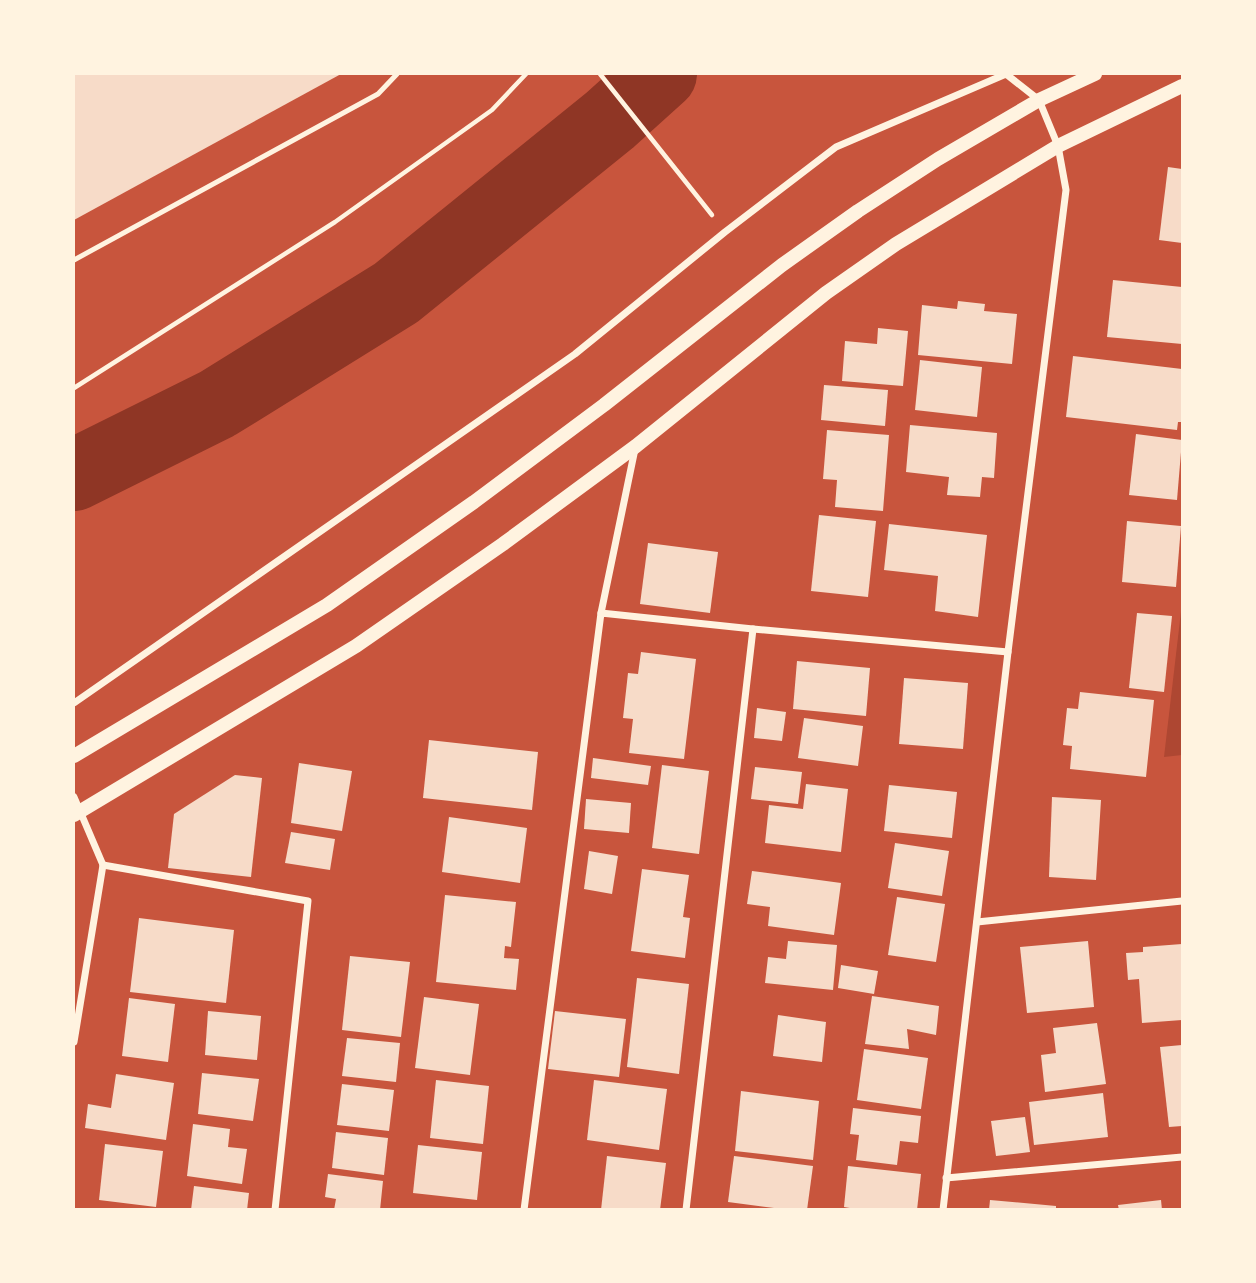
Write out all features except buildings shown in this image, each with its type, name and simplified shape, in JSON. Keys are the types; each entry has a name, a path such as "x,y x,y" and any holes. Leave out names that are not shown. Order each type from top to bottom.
{"main road":[{"path":"74,756 327,605 485,494 847,218 938,159 1039,100 1095,74"},
{"path":"77,813 356,646 503,544 636,446 826,293 896,244 1058,146 1182,86"}],"street":[{"path":"74,703 575,355 725,232 836,148 1006,74 1039,100 1058,146 1066,190 1008,652 943,1209"},
{"path":"524,1209 601,613 636,446"},
{"path":"601,613 1008,652"},
{"path":"686,1209 752,629"},
{"path":"74,797 77,813 103,865 74,1042"},
{"path":"103,865 308,901 275,1209"},
{"path":"977,922 1182,901"},
{"path":"946,1178 1182,1157"}],"lane":[{"path":"74,260 379,94 397,74"}],"path":[{"path":"74,388 335,222 492,110 526,74"},
{"path":"600,74 703,203"}],"shaded area":[{"path":"1182,603 1182,755 1164,757"}],"waterway":[{"path":"74,475 217,404 396,293 610,120 661,74"}]}
